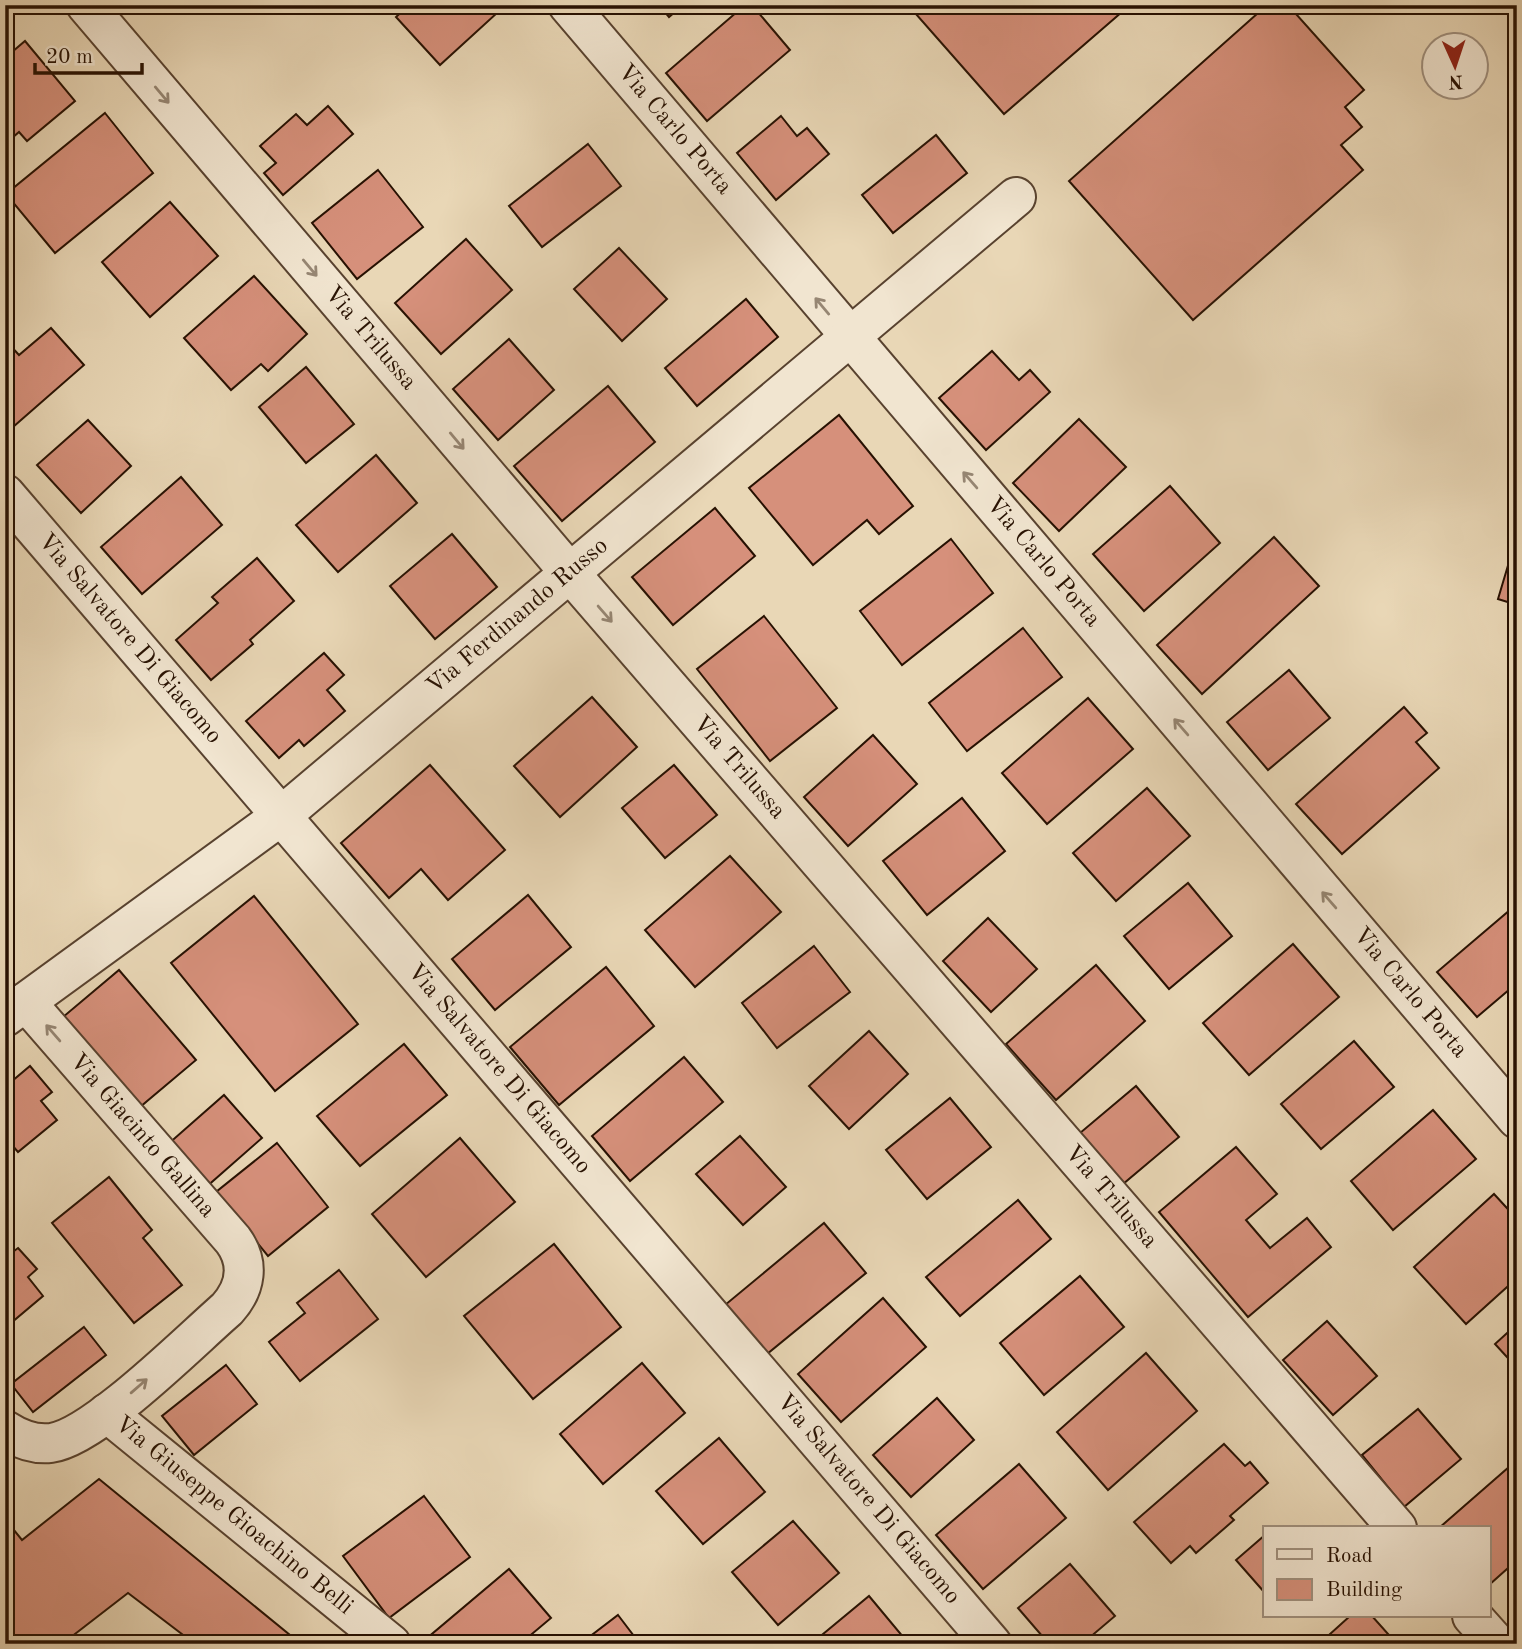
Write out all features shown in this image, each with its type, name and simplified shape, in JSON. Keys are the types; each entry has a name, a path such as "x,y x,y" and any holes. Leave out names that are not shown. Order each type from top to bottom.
{"street":[{"name":"Via Trilussa","path":"86,5 570,573 1394,1526"},
{"name":"Via Carlo Porta","path":"568,5 1517,1119"},
{"name":"Via Ferdinando Russo","path":"15,1009 281,816 1016,197"},
{"name":"Via Salvatore Di Giacomo","path":"5,494 992,1644"},
{"name":"Via Giacinto Gallina","path":"15,1009 233,1240 242,1254 244,1276 237,1297 227,1309 107,1413"},
{"path":"5,1430 25,1441 40,1443 73,1436 107,1413"},
{"name":"Via Giuseppe Gioachino Belli","path":"107,1413 391,1644"},
{"path":"1474,1618 1497,1644"}],"building":[{"path":"409,5 490,5 497,13 440,65 396,17"},
{"path":"659,5 683,5 669,17"},
{"path":"745,5 752,5 790,50 707,121 666,73"},
{"path":"908,5 1130,5 1004,114"},
{"path":"1267,5 1288,5 1364,90 1345,107 1362,127 1341,145 1363,170 1193,320 1069,181"},
{"path":"25,41 75,101 27,141 19,132 5,144 5,58"},
{"path":"328,106 353,134 283,195 264,173 276,163 260,146 296,114 307,125"},
{"path":"105,113 153,173 55,253 6,194"},
{"path":"781,116 797,136 807,128 829,154 776,200 737,153"},
{"path":"936,135 967,173 893,233 862,195"},
{"path":"588,144 621,186 542,247 509,206"},
{"path":"378,170 423,227 357,279 312,223"},
{"path":"170,202 218,256 150,317 102,262"},
{"path":"466,239 512,290 441,354 395,303"},
{"path":"619,248 667,299 622,341 574,289"},
{"path":"254,276 307,334 268,371 261,364 231,390 184,338"},
{"path":"746,299 778,337 697,406 665,368"},
{"path":"51,328 84,365 5,434 5,346 8,343 19,355"},
{"path":"509,339 554,390 498,440 453,389"},
{"path":"992,351 1019,380 1030,370 1050,392 986,450 939,398"},
{"path":"306,367 354,424 306,463 259,407"},
{"path":"608,386 655,442 562,521 514,466"},
{"path":"839,415 913,506 879,534 867,520 813,565 749,488"},
{"path":"1079,419 1126,467 1059,531 1013,483"},
{"path":"88,420 131,466 81,513 37,465"},
{"path":"376,455 417,503 338,572 296,525"},
{"path":"181,477 222,525 142,594 101,547"},
{"path":"1170,486 1220,543 1144,611 1093,554"},
{"path":"715,508 755,556 673,625 632,577"},
{"path":"452,534 497,587 435,639 390,586"},
{"path":"1274,537 1319,586 1202,694 1157,645"},
{"path":"951,539 993,593 902,665 860,611"},
{"path":"1512,552 1517,554 1517,605 1498,599"},
{"path":"257,558 294,601 250,640 253,644 211,680 176,640 218,603 212,597"},
{"path":"764,616 837,708 770,761 697,669"},
{"path":"1023,628 1062,677 967,751 929,703"},
{"path":"324,653 344,675 327,690 345,711 304,746 299,740 279,758 246,721"},
{"path":"1289,670 1330,718 1268,770 1227,722"},
{"path":"592,697 637,747 560,817 514,766"},
{"path":"1088,698 1133,749 1047,824 1002,773"},
{"path":"1404,707 1427,733 1416,742 1439,768 1342,854 1296,804"},
{"path":"873,735 917,784 848,846 804,797"},
{"path":"430,765 505,850 448,900 421,869 389,898 341,843"},
{"path":"674,765 717,815 665,858 622,808"},
{"path":"1147,788 1190,836 1116,901 1073,853"},
{"path":"962,798 1005,851 927,915 883,861"},
{"path":"730,856 781,912 695,987 645,930"},
{"path":"1188,883 1232,936 1169,989 1124,936"},
{"path":"528,895 571,947 495,1010 452,959"},
{"path":"254,896 358,1024 275,1091 171,963"},
{"path":"1517,904 1517,983 1477,1017 1437,972"},
{"path":"988,918 1037,969 991,1012 943,961"},
{"path":"1293,944 1339,997 1249,1075 1203,1023"},
{"path":"814,946 850,992 777,1048 742,1003"},
{"path":"1096,965 1145,1021 1056,1100 1006,1044"},
{"path":"606,967 654,1026 559,1105 510,1047"},
{"path":"119,970 196,1060 140,1107 63,1017"},
{"path":"869,1031 908,1074 849,1129 809,1086"},
{"path":"1354,1041 1394,1087 1321,1149 1281,1104"},
{"path":"404,1044 447,1095 360,1166 317,1116"},
{"path":"684,1057 723,1102 630,1181 592,1136"},
{"path":"30,1066 52,1092 41,1101 57,1120 18,1152 5,1137 5,1087"},
{"path":"1136,1086 1179,1137 1123,1184 1080,1133"},
{"path":"224,1095 262,1138 205,1188 167,1145"},
{"path":"950,1098 991,1147 927,1199 886,1150"},
{"path":"1433,1110 1476,1159 1393,1230 1351,1181"},
{"path":"740,1136 786,1187 743,1225 696,1174"},
{"path":"460,1138 515,1202 426,1277 372,1214"},
{"path":"277,1143 328,1207 268,1256 216,1192"},
{"path":"1236,1147 1277,1194 1246,1220 1270,1248 1307,1218 1331,1247 1248,1317 1159,1212"},
{"path":"109,1177 152,1230 143,1238 182,1285 134,1323 52,1223"},
{"path":"1494,1194 1517,1219 1517,1278 1466,1324 1414,1267"},
{"path":"1018,1200 1051,1239 960,1316 926,1277"},
{"path":"824,1223 866,1273 767,1354 725,1305"},
{"path":"554,1244 621,1327 533,1399 464,1316"},
{"path":"18,1248 37,1269 28,1277 43,1296 5,1328 5,1258"},
{"path":"339,1270 378,1319 300,1381 269,1342 305,1313 297,1303"},
{"path":"1080,1276 1124,1327 1044,1395 1000,1343"},
{"path":"883,1298 926,1347 841,1422 798,1374"},
{"path":"1327,1321 1377,1376 1333,1415 1283,1360"},
{"path":"1517,1324 1517,1368 1495,1344"},
{"path":"84,1327 106,1355 33,1412 11,1384"},
{"path":"1146,1353 1197,1411 1108,1490 1057,1432"},
{"path":"642,1363 685,1413 603,1484 560,1434"},
{"path":"226,1365 257,1404 194,1455 162,1416"},
{"path":"937,1398 974,1440 911,1497 873,1455"},
{"path":"1418,1409 1461,1459 1404,1507 1362,1455"},
{"path":"719,1438 765,1492 703,1544 656,1491"},
{"path":"1224,1444 1245,1466 1250,1462 1268,1483 1230,1516 1234,1520 1196,1553 1190,1546 1171,1563 1134,1522"},
{"path":"1517,1460 1517,1560 1490,1584 1490,1526 1441,1526"},
{"path":"1019,1464 1066,1518 983,1589 936,1535"},
{"path":"99,1479 301,1644 195,1644 128,1593 62,1644 20,1644 5,1625 5,1519 22,1540"},
{"path":"424,1496 470,1557 389,1618 343,1556"},
{"path":"793,1521 839,1573 778,1625 732,1572"},
{"path":"1263,1537 1263,1591 1236,1560"},
{"path":"1070,1564 1115,1616 1082,1644 1049,1644 1018,1608"},
{"path":"509,1569 551,1618 520,1644 430,1644 426,1639"},
{"path":"869,1596 909,1644 811,1644"},
{"path":"618,1615 640,1644 580,1644"},
{"path":"1348,1618 1374,1618 1397,1644 1319,1644"}]}
